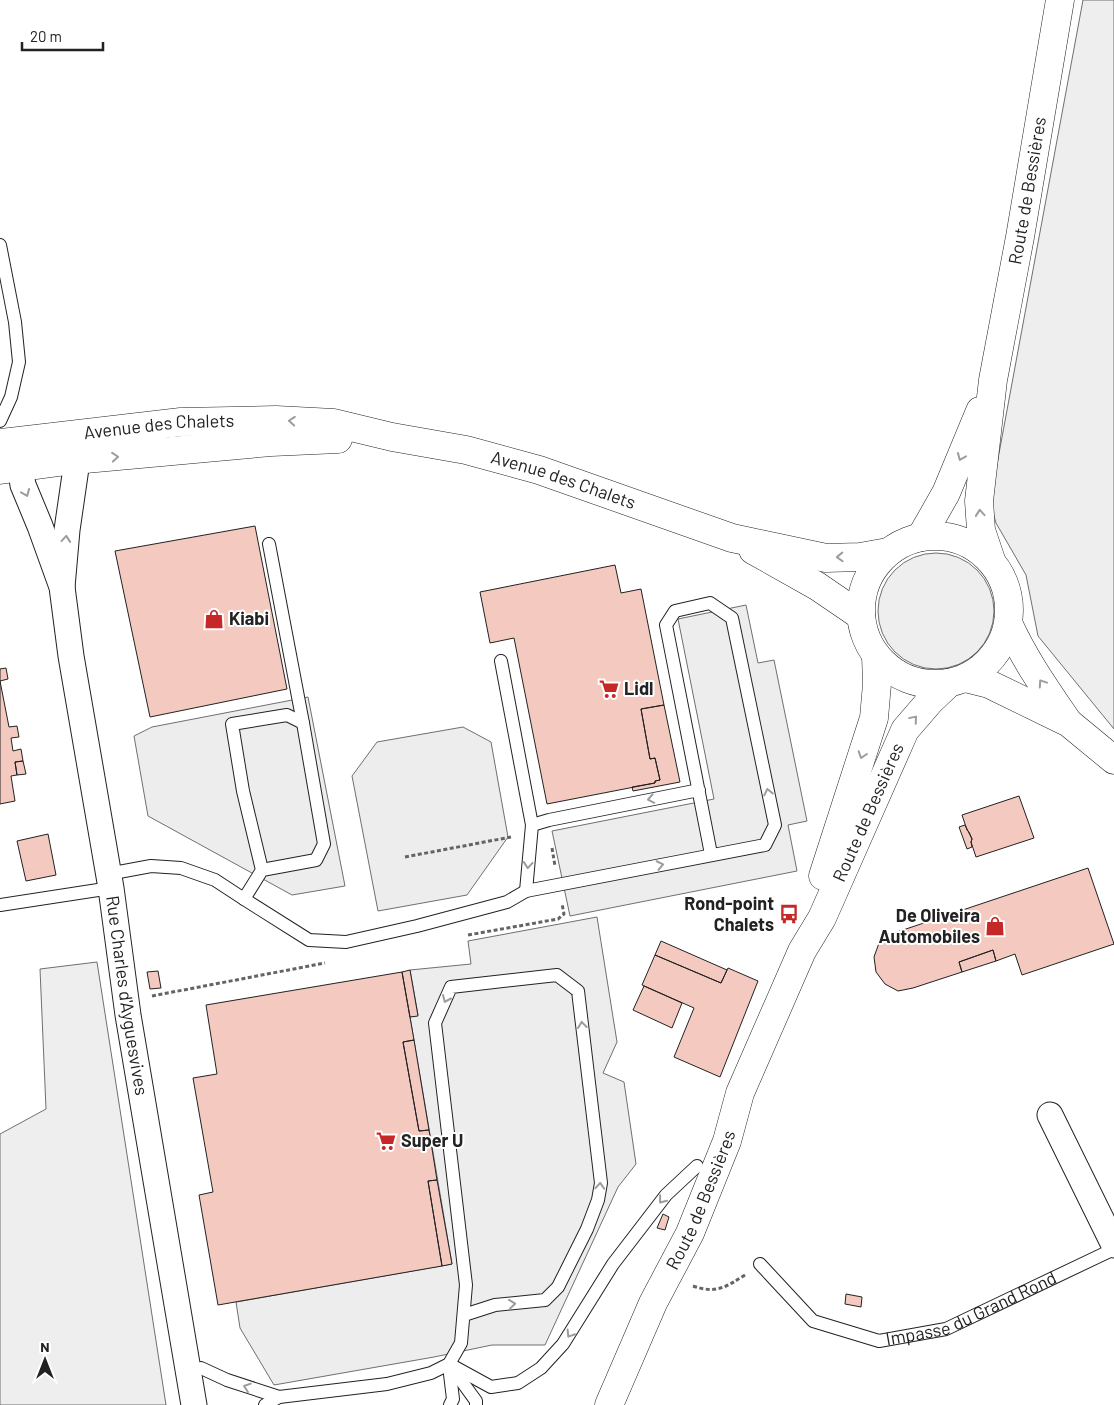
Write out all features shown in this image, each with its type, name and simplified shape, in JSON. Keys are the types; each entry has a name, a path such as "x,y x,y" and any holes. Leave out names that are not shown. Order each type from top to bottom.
{"main road":[{"name":"Route de Bessières","path":"991,560 981,530 979,501 993,380 1020,237 1060,0"},
{"name":"Route de Bessières","path":"921,537 946,493 993,380"},
{"name":"Avenue des Chalets","path":"0,443 45,436 181,422 276,420 334,423 392,437 466,450 539,470 732,538 826,558 860,557 888,552"},
{"name":"Avenue des Chalets","path":"10,469 62,462 271,442 392,437"},
{"name":"Route de Bessières","path":"609,1405 653,1303 690,1233 727,1142 740,1093 802,951 822,918 905,730 930,701 957,681 989,662 1004,639 1009,625 1008,590 1001,574 991,560 980,550 952,537 936,535 904,542 888,552 876,565 867,581 861,598 863,630 876,656 891,670 909,680 928,684 957,681"},
{"name":"Avenue des Chalets","path":"732,538 816,586 861,616"},
{"path":"1009,625 1031,667 1069,723"},
{"name":"Route de Bessières","path":"802,951 812,913 874,718 878,684 876,656"},
{"path":"957,681 989,684 1069,723 1114,760"},
{"name":"Route de Bessières","path":"653,1303 675,1226 697,1166 711,1136 740,1093"}],"street":[{"path":"10,469 45,436 62,462"},
{"name":"Rue Charles d'Ayguesvives","path":"62,462 76,468 67,530 62,587"},
{"name":"Rue Charles d'Ayguesvives","path":"10,469 23,485 62,587 71,656 109,881 128,1015 194,1405"},
{"path":"1050,1115 1114,1245"}],"lane":[{"path":"0,245 15,322 19,362 11,397 0,421"},
{"path":"262,870 316,860 324,844 269,544"},
{"path":"0,905 109,881 151,866 181,868 215,880 309,940 346,942 417,926 507,902 526,891 765,845 775,825 732,618 710,603 675,611 666,625 712,854"},
{"path":"501,661 532,825 526,891"},
{"path":"244,900 262,870 243,790 232,724 287,715 303,723"},
{"path":"532,825 699,790"},
{"path":"264,1405 387,1384 431,1373 449,1364 461,1343 466,1285 435,1022 451,987 557,975 578,991 601,1183 598,1200 587,1229 558,1287 545,1300 495,1305 464,1315"},
{"path":"449,1364 491,1387 518,1383 541,1368 563,1344 613,1264 630,1241 666,1196 697,1166"},
{"name":"Impasse du Grand Rond","path":"760,1264 813,1321 879,1341 946,1329 1114,1249"},
{"path":"449,1364 453,1399 450,1405"},
{"path":"449,1364 476,1401 476,1405"},
{"path":"188,1371 202,1368 227,1380 282,1401"}],"path":[{"path":"666,1278 706,1290 725,1288 760,1264"}],"shaded area":[{"path":"1083,0 1114,0 1114,729 1038,636 1026,575 996,523 990,502"},
{"path":"936,553 958,557 968,562 977,570 985,579 990,589 994,611 990,633 985,643 977,652 968,660 958,665 936,669 914,665 904,660 895,652 887,643 882,633 878,611 882,589 887,579 895,570 904,562 914,557"},
{"path":"746,605 758,663 774,660 807,821 788,825 797,871 570,916 552,831 714,799 678,619"},
{"path":"308,697 345,886 292,895 148,816 134,736 152,727"},
{"path":"463,727 491,742 508,837 467,895 378,911 352,776 377,742"},
{"path":"597,917 617,1042 603,1073 624,1082 636,1164 618,1187 545,1345 492,1345 274,1385 240,1328 236,1302 452,1264 410,1017 418,1015 410,970 471,964 468,941"},
{"path":"97,962 166,1405 0,1405 0,1134 46,1109 40,969"}],"building":[{"path":"255,526 287,689 150,717 115,551"},
{"path":"615,565 621,593 641,589 664,705 641,709 650,759 655,758 660,780 655,781 655,783 547,804 514,638 490,643 480,592"},
{"path":"6,668 8,679 0,681 0,669"},
{"path":"0,681 9,727 17,726 19,737 11,738 13,751 21,749 23,761 15,762 17,775 11,776 15,801 0,804"},
{"path":"664,705 680,782 633,791 632,787 655,783 655,781 660,780 655,758 650,759 641,709"},
{"path":"23,761 26,774 17,775 15,762"},
{"path":"1019,796 1034,838 976,857 971,842 972,839 962,815"},
{"path":"965,825 972,839 972,847 967,849 959,827"},
{"path":"48,834 56,875 26,881 17,841"},
{"path":"1088,868 1114,944 1022,975 1015,954 996,961 993,950 959,962 962,972 898,991 885,984 876,972 874,957 879,943 891,934"},
{"path":"661,941 727,970 721,983 655,955"},
{"path":"993,950 996,961 962,972 959,962"},
{"path":"655,955 721,983 728,968 758,981 720,1077 674,1057 694,1008 642,985"},
{"path":"410,970 418,1016 410,1017 402,972"},
{"path":"158,971 161,988 150,989 147,972"},
{"path":"402,972 414,1040 403,1042 419,1131 429,1130 437,1180 428,1181 442,1266 218,1305 199,1195 213,1192 193,1078 217,1074 206,1005"},
{"path":"644,986 682,1003 672,1028 633,1010"},
{"path":"414,1040 429,1130 419,1131 403,1042"},
{"path":"437,1180 452,1264 442,1266 428,1181"},
{"path":"663,1214 669,1217 665,1230 657,1228"},
{"path":"846,1294 862,1297 861,1307 845,1304"}],"place":[{"name":"Kiabi","path":"214,619"},
{"name":"Lidl","path":"609,689"},
{"name":"Rond-point Chalets","path":"789,914"},
{"name":"De Oliveira Automobiles","path":"995,926"},
{"name":"Super U","path":"386,1141"}]}
